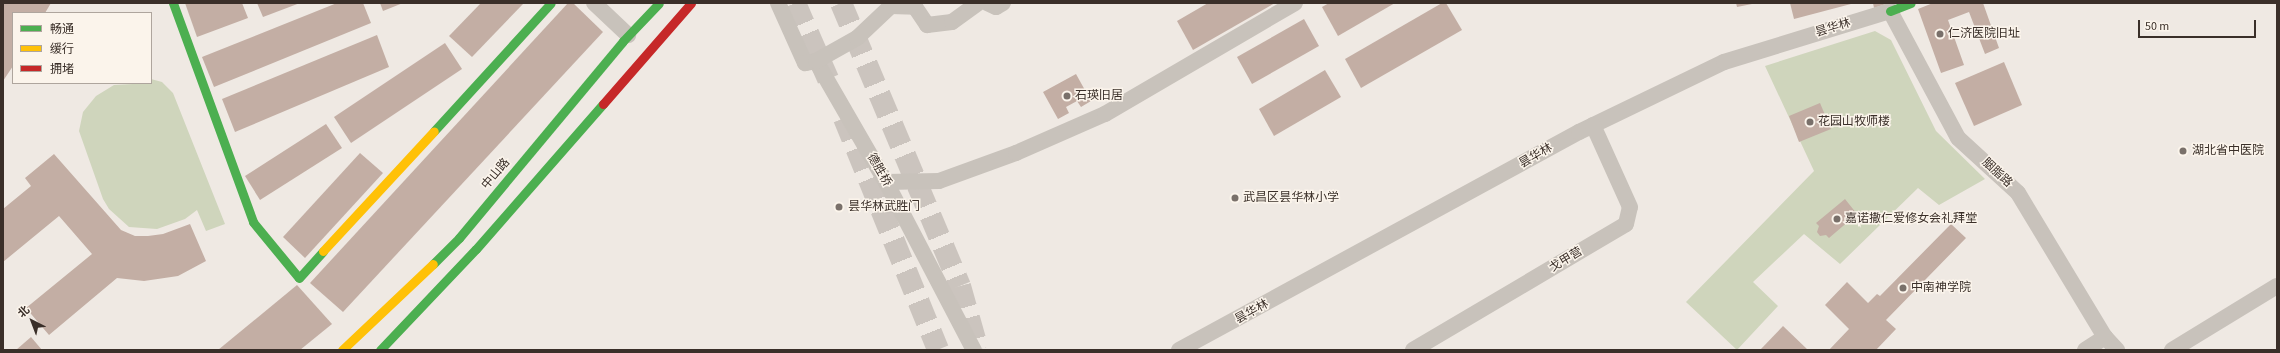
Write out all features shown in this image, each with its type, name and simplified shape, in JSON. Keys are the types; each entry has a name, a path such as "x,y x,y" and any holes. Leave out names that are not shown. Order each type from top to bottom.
{"main road":[{"path":"173,3 253,222 299,278 551,3"},
{"name":"中山路","path":"342,350 382,314 458,238 628,35 659,3"},
{"path":"380,350 476,249 691,3"},
{"name":"昙华林","path":"1890,11 1911,3"}],"street":[{"path":"594,3 628,35"},
{"path":"778,3 805,63 816,61 857,38 891,6 914,7 927,25 952,22 978,3"},
{"path":"987,3 996,7 1003,3"},
{"path":"886,182 939,181 1023,150 1105,114 1295,3"},
{"name":"昙华林","path":"1179,350 1593,125 1724,62 1890,11"},
{"name":"胭脂路","path":"1890,11 1958,138 2018,193 2105,337 2117,350"},
{"name":"德胜桥","path":"816,61 886,182 974,350"},
{"name":"戈甲营","path":"1413,350 1626,224 1630,208 1593,125"},
{"path":"2172,350 2277,286"},
{"path":"2085,350 2105,337"}],"green space":[{"path":"1875,31 1891,40 1936,131 1985,179 1939,205 1918,188 1840,264 1804,234 1753,282 1778,306 1737,350 1686,302 1814,171 1765,66"},
{"path":"152,79 162,82 173,93 225,224 206,231 197,210 185,219 157,229 129,227 109,209 103,199 79,131 83,112 96,96 114,85 152,84"}],"building":[{"path":"3,3 51,3 46,12 12,12 12,68 3,81"},
{"path":"185,3 242,3 248,18 197,37"},
{"path":"257,3 300,3 263,17"},
{"path":"337,3 363,3 371,23 214,87 202,57"},
{"path":"380,3 403,3 383,11"},
{"path":"481,3 524,3 472,57 449,36"},
{"path":"568,3 573,3 603,32 343,312 310,283"},
{"path":"1208,3 1275,3 1193,50 1177,21"},
{"path":"1329,3 1395,3 1338,36 1322,7"},
{"path":"1442,3 1446,3 1462,30 1361,88 1345,59"},
{"path":"1736,3 1752,3 1752,4 1737,7"},
{"path":"1790,3 1851,3 1851,4 1794,19"},
{"path":"1873,3 1889,3 1874,8"},
{"name":"仁济医院旧址","path":"1933,3 1983,3 1999,48 1985,54 1969,12 1948,20 1964,65 1941,73 1918,9"},
{"path":"1304,19 1319,46 1252,84 1237,57"},
{"path":"377,35 389,67 235,132 222,99"},
{"path":"445,43 462,69 351,143 334,117"},
{"path":"2004,62 2022,105 1974,126 1955,83"},
{"path":"1325,70 1341,97 1274,136 1259,109"},
{"name":"石瑛旧居","path":"1076,74 1091,101 1081,107 1077,101 1066,107 1069,113 1058,119 1043,92"},
{"name":"花园山牧师楼","path":"1820,103 1831,129 1799,142 1789,116"},
{"path":"326,124 342,148 260,200 245,176"},
{"path":"360,153 383,173 305,258 283,237"},
{"path":"54,154 121,230 135,236 148,236 163,234 190,224 206,261 178,276 144,281 117,278 49,335 26,308 92,254 59,216 3,262 3,209 31,186 25,178"},
{"name":"嘉诺撒仁爱修女会礼拜堂","path":"1845,199 1857,214 1829,238 1826,235 1820,236 1817,232 1819,226 1816,223"},
{"name":"中南神学院","path":"1951,224 1966,238 1886,320 1896,329 1876,350 1829,350 1849,329 1825,305 1847,282 1868,303 1877,294 1880,296"},
{"path":"297,285 332,324 300,350 218,350"},
{"path":"1783,326 1808,350 1760,350"},
{"path":"31,337 42,350 16,350"}],"tunnel":[{"path":"795,3 828,79"},
{"path":"841,3 960,286 978,350"},
{"path":"844,118 938,350"}],"traffic: fast":[{"path":"173,3 253,222 299,278 323,251"},
{"path":"434,131 551,3"},
{"path":"433,264 459,238 623,41 659,3"},
{"path":"1890,11 1911,3"},
{"path":"380,350 476,249 603,104"}],"traffic: slow":[{"path":"323,251 434,131"},
{"path":"342,350 433,264"}],"traffic: jam":[{"path":"603,104 691,3"}],"place":[{"name":"仁济医院旧址","path":"1940,34"},
{"name":"石瑛旧居","path":"1067,96"},
{"name":"花园山牧师楼","path":"1810,122"},
{"name":"湖北省中医院","path":"2183,151"},
{"name":"武昌区昙华林小学","path":"1235,198"},
{"name":"昙华林武胜门","path":"839,207"},
{"name":"嘉诺撒仁爱修女会礼拜堂","path":"1837,219"},
{"name":"中南神学院","path":"1903,288"}]}
